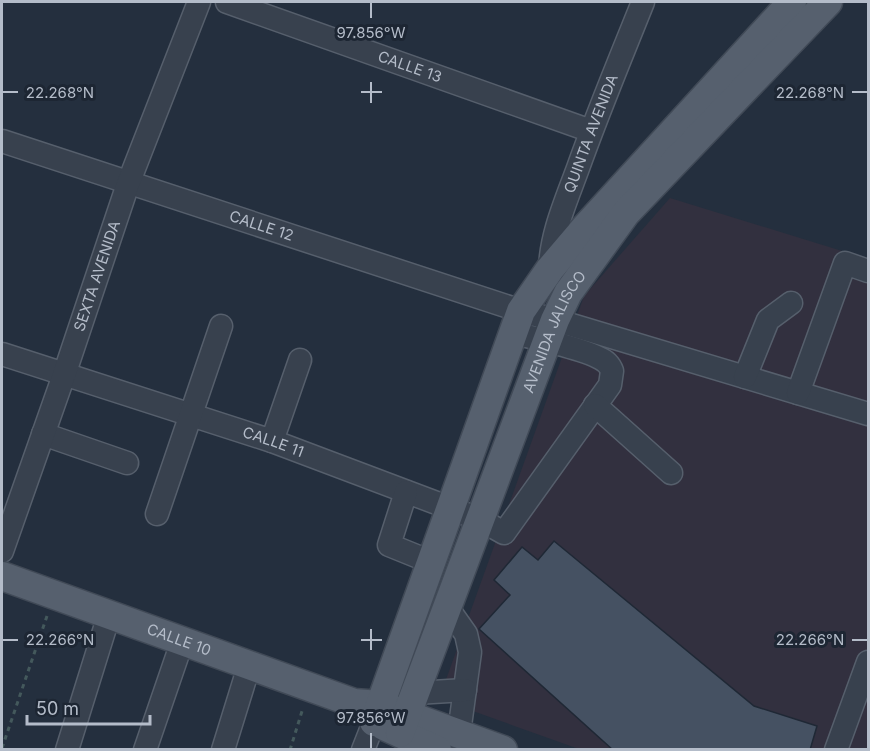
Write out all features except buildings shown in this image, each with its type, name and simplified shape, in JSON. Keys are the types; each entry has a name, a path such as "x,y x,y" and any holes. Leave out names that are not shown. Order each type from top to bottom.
{"main road":[{"name":"AVENIDA JALISCO","path":"369,710 431,562 517,322 550,269 792,2"},
{"name":"AVENIDA JALISCO","path":"408,714 479,519 551,330 568,293 626,213 828,2"},
{"name":"CALLE 10","path":"2,576 369,710 408,714 448,741 503,750"}],"street":[{"name":"SEXTA AVENIDA","path":"2,551 128,184 199,2"},
{"name":"CALLE 13","path":"227,2 591,131"},
{"name":"QUINTA AVENIDA","path":"550,269 550,253 558,223 591,131 643,2"},
{"name":"CALLE 12","path":"2,141 517,322 551,330"},
{"path":"798,393 845,263 868,271"},
{"path":"745,377 768,320 791,303"},
{"path":"157,514 220,326"},
{"path":"551,330 745,377 868,414"},
{"path":"551,330 606,362 612,371 610,385 595,405 671,472"},
{"name":"CALLE 11","path":"2,354 272,441 479,519 504,533 595,405"},
{"path":"272,441 300,360"},
{"path":"43,434 127,463"},
{"path":"406,492 389,545 431,562"},
{"path":"447,607 466,634 470,652 465,690 448,741"},
{"path":"67,750 109,615"},
{"path":"145,750 182,642"},
{"path":"836,750 868,662"},
{"path":"223,750 249,666"},
{"path":"408,714 465,690"},
{"path":"363,750 369,710"}],"path":[{"path":"2,748 54,595"},
{"path":"290,750 310,687"}],"shaded area":[{"path":"670,198 868,259 868,749 579,749 439,699 584,296"}]}
